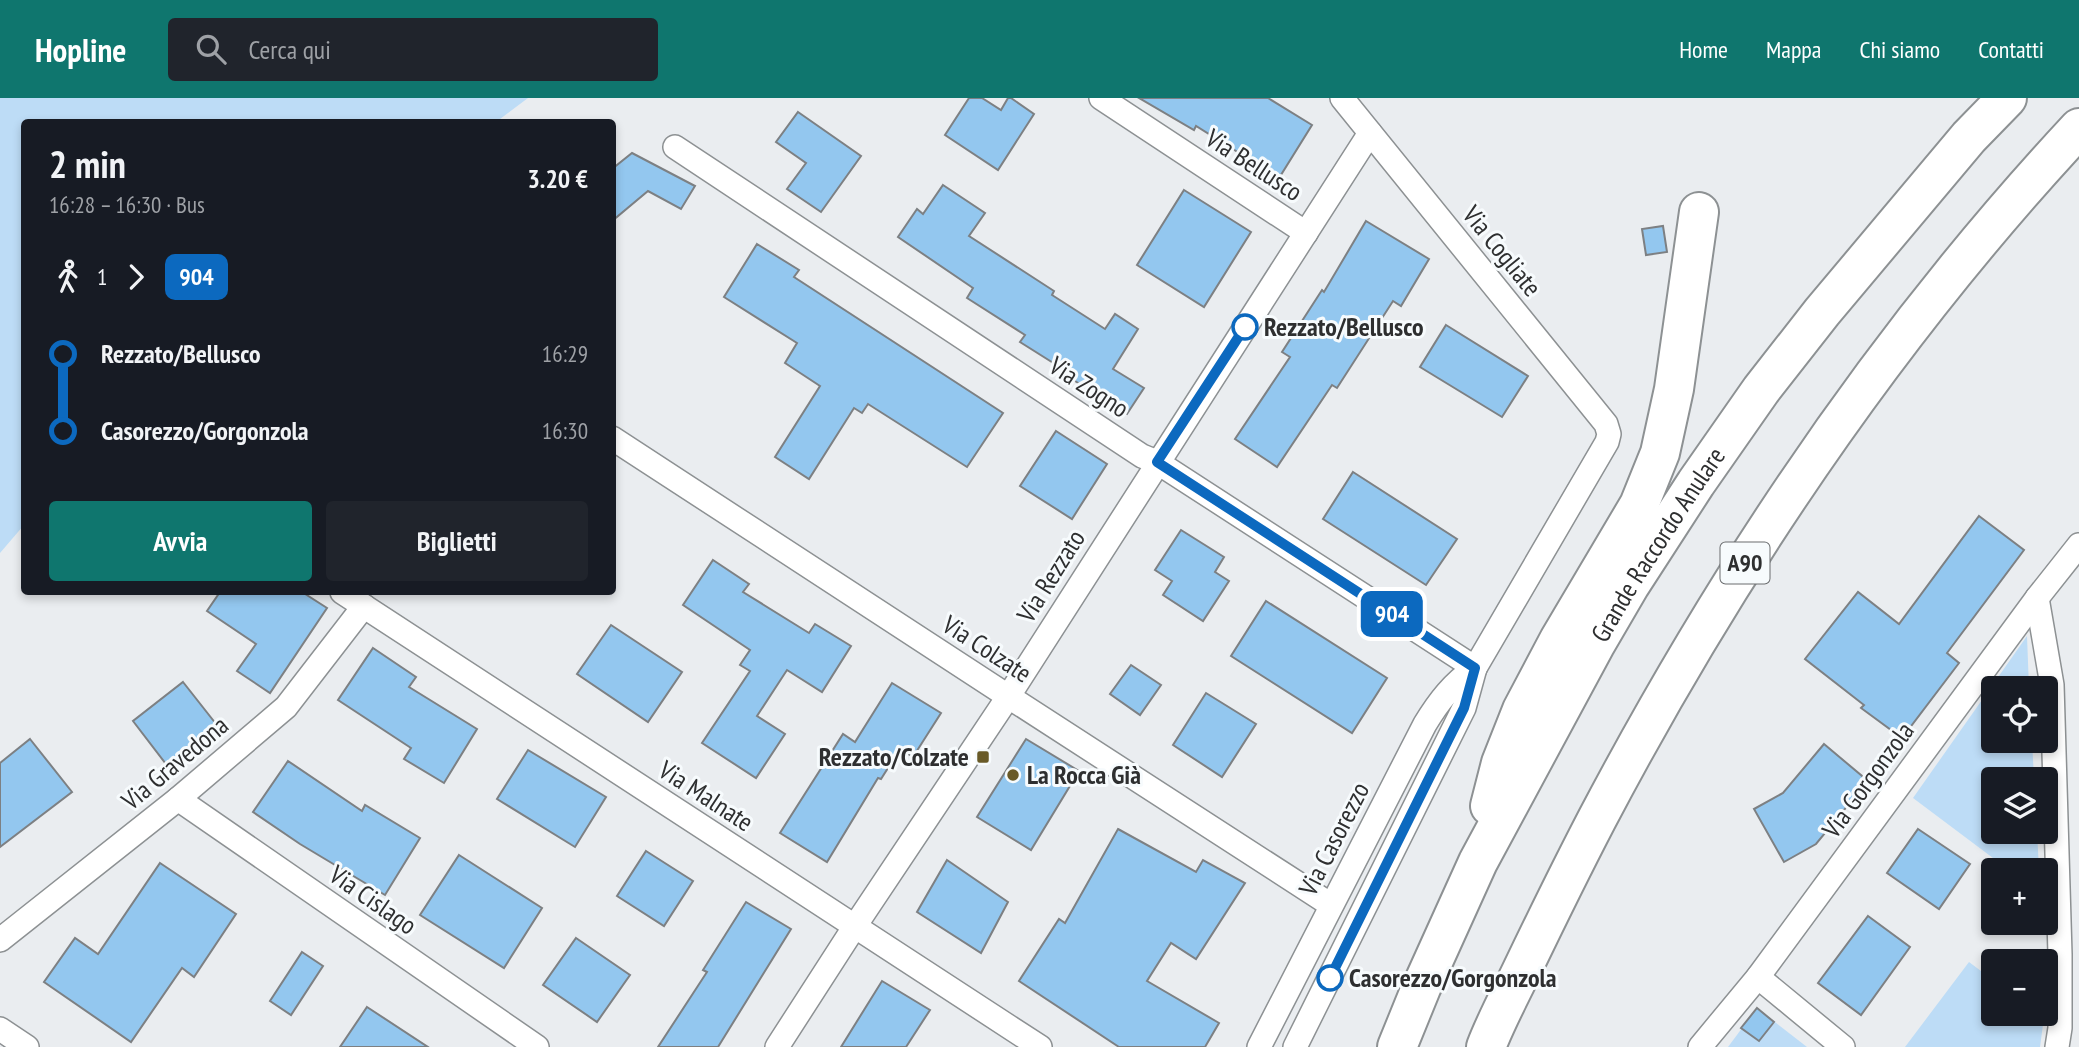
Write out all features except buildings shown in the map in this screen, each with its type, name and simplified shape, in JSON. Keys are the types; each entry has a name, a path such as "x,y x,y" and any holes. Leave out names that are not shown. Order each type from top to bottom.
{"highway":[{"name":"Grande Raccordo Anulare","path":"1397,1047 1478,862 1630,585 1761,390 1822,312 1969,137 2007,98"},
{"name":"A90","path":"1486,1047 1578,855 1615,785 1737,574 1821,449 1892,352 1960,264 2079,128"},
{"path":"1478,862 1493,791 1510,737 1559,640 1639,505 1660,453 1674,389 1699,212"}],"street":[{"name":"Via Bellusco","path":"1101,98 1306,233"},
{"name":"Via Cogliate","path":"1342,98 1606,424 1609,433 1607,442"},
{"name":"Via Rezzato","path":"777,1047 1008,697 1370,133"},
{"name":"Via Zogno","path":"675,147 1142,456 1157,462 1475,668"},
{"name":"Via Colzate","path":"616,441 1331,905"},
{"name":"Via Casorezzo","path":"1295,1047 1464,708 1475,668 1607,442"},
{"name":"Via Gorgonzola","path":"1700,1047 1758,977 2037,598 2079,545"},
{"name":"Via Malnate","path":"347,595 1040,1047"},
{"path":"2037,598 2052,685 2060,954 2060,1028 2057,1047"},
{"name":"Via Gravedona","path":"0,940 178,799 286,707 364,606"},
{"name":"Via Casorezzo","path":"1259,1047 1425,724 1456,682 1475,668"},
{"name":"Via Cislago","path":"178,799 537,1047"},
{"path":"1758,977 1843,1047"},
{"path":"0,1029 27,1047"}],"shaded area":[{"path":"0,98 528,98 500,119 21,119 21,528 0,553"},
{"path":"2027,636 2029,676 1999,676"},
{"path":"1981,701 1981,753 2033,753 2033,767 1981,767 1981,844 2038,844 2038,858 1993,858 1913,798"},
{"path":"1969,962 1981,971 1981,1026 2043,1026 2040,1047 1905,1047"},
{"path":"1757,1008 1807,1047 1728,1047"}],"bus line":[{"name":"904","path":"1245,327 1157,462 1475,668 1464,708 1330,978"}],"place":[{"name":"Rezzato/Bellusco","path":"1245,327"},
{"name":"Rezzato/Colzate","path":"983,757"},
{"name":"La Rocca Già","path":"1013,775"},
{"name":"Casorezzo/Gorgonzola","path":"1330,978"}]}
